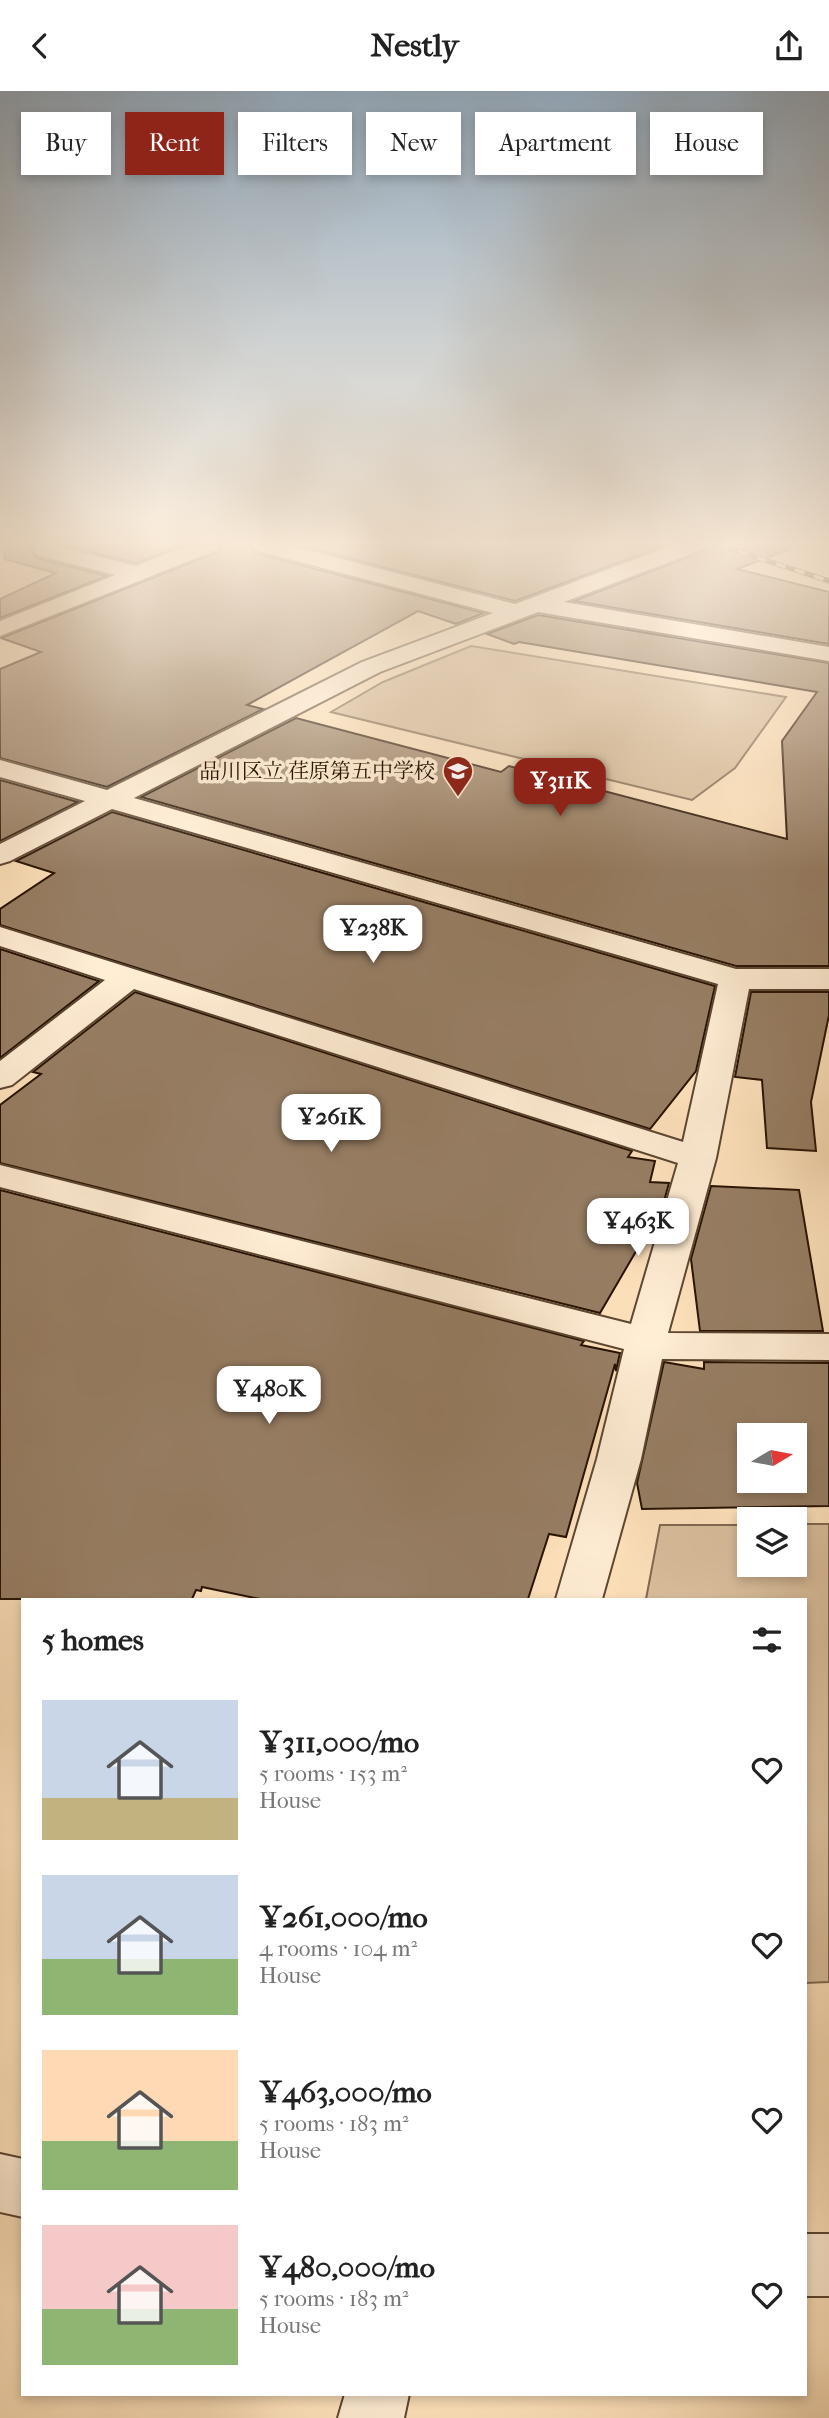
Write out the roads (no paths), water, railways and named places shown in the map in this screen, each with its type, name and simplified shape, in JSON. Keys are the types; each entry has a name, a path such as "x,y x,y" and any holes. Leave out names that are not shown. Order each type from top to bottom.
{"street":[{"path":"0,855 371,667 407,654"},
{"path":"0,768 735,979 829,979"},
{"path":"0,936 698,1158"},
{"path":"0,1077 129,977"},
{"path":"579,1598 619,1459 646,1341 698,1158 735,979"},
{"path":"0,1176 664,1346 829,1347"},
{"path":"0,2183 21,2188"},
{"path":"807,2265 829,2265"},
{"path":"371,2418 376,2396"}],"place":[{"name":"品川区立 荏原第五中学校","path":"458,798"}]}
